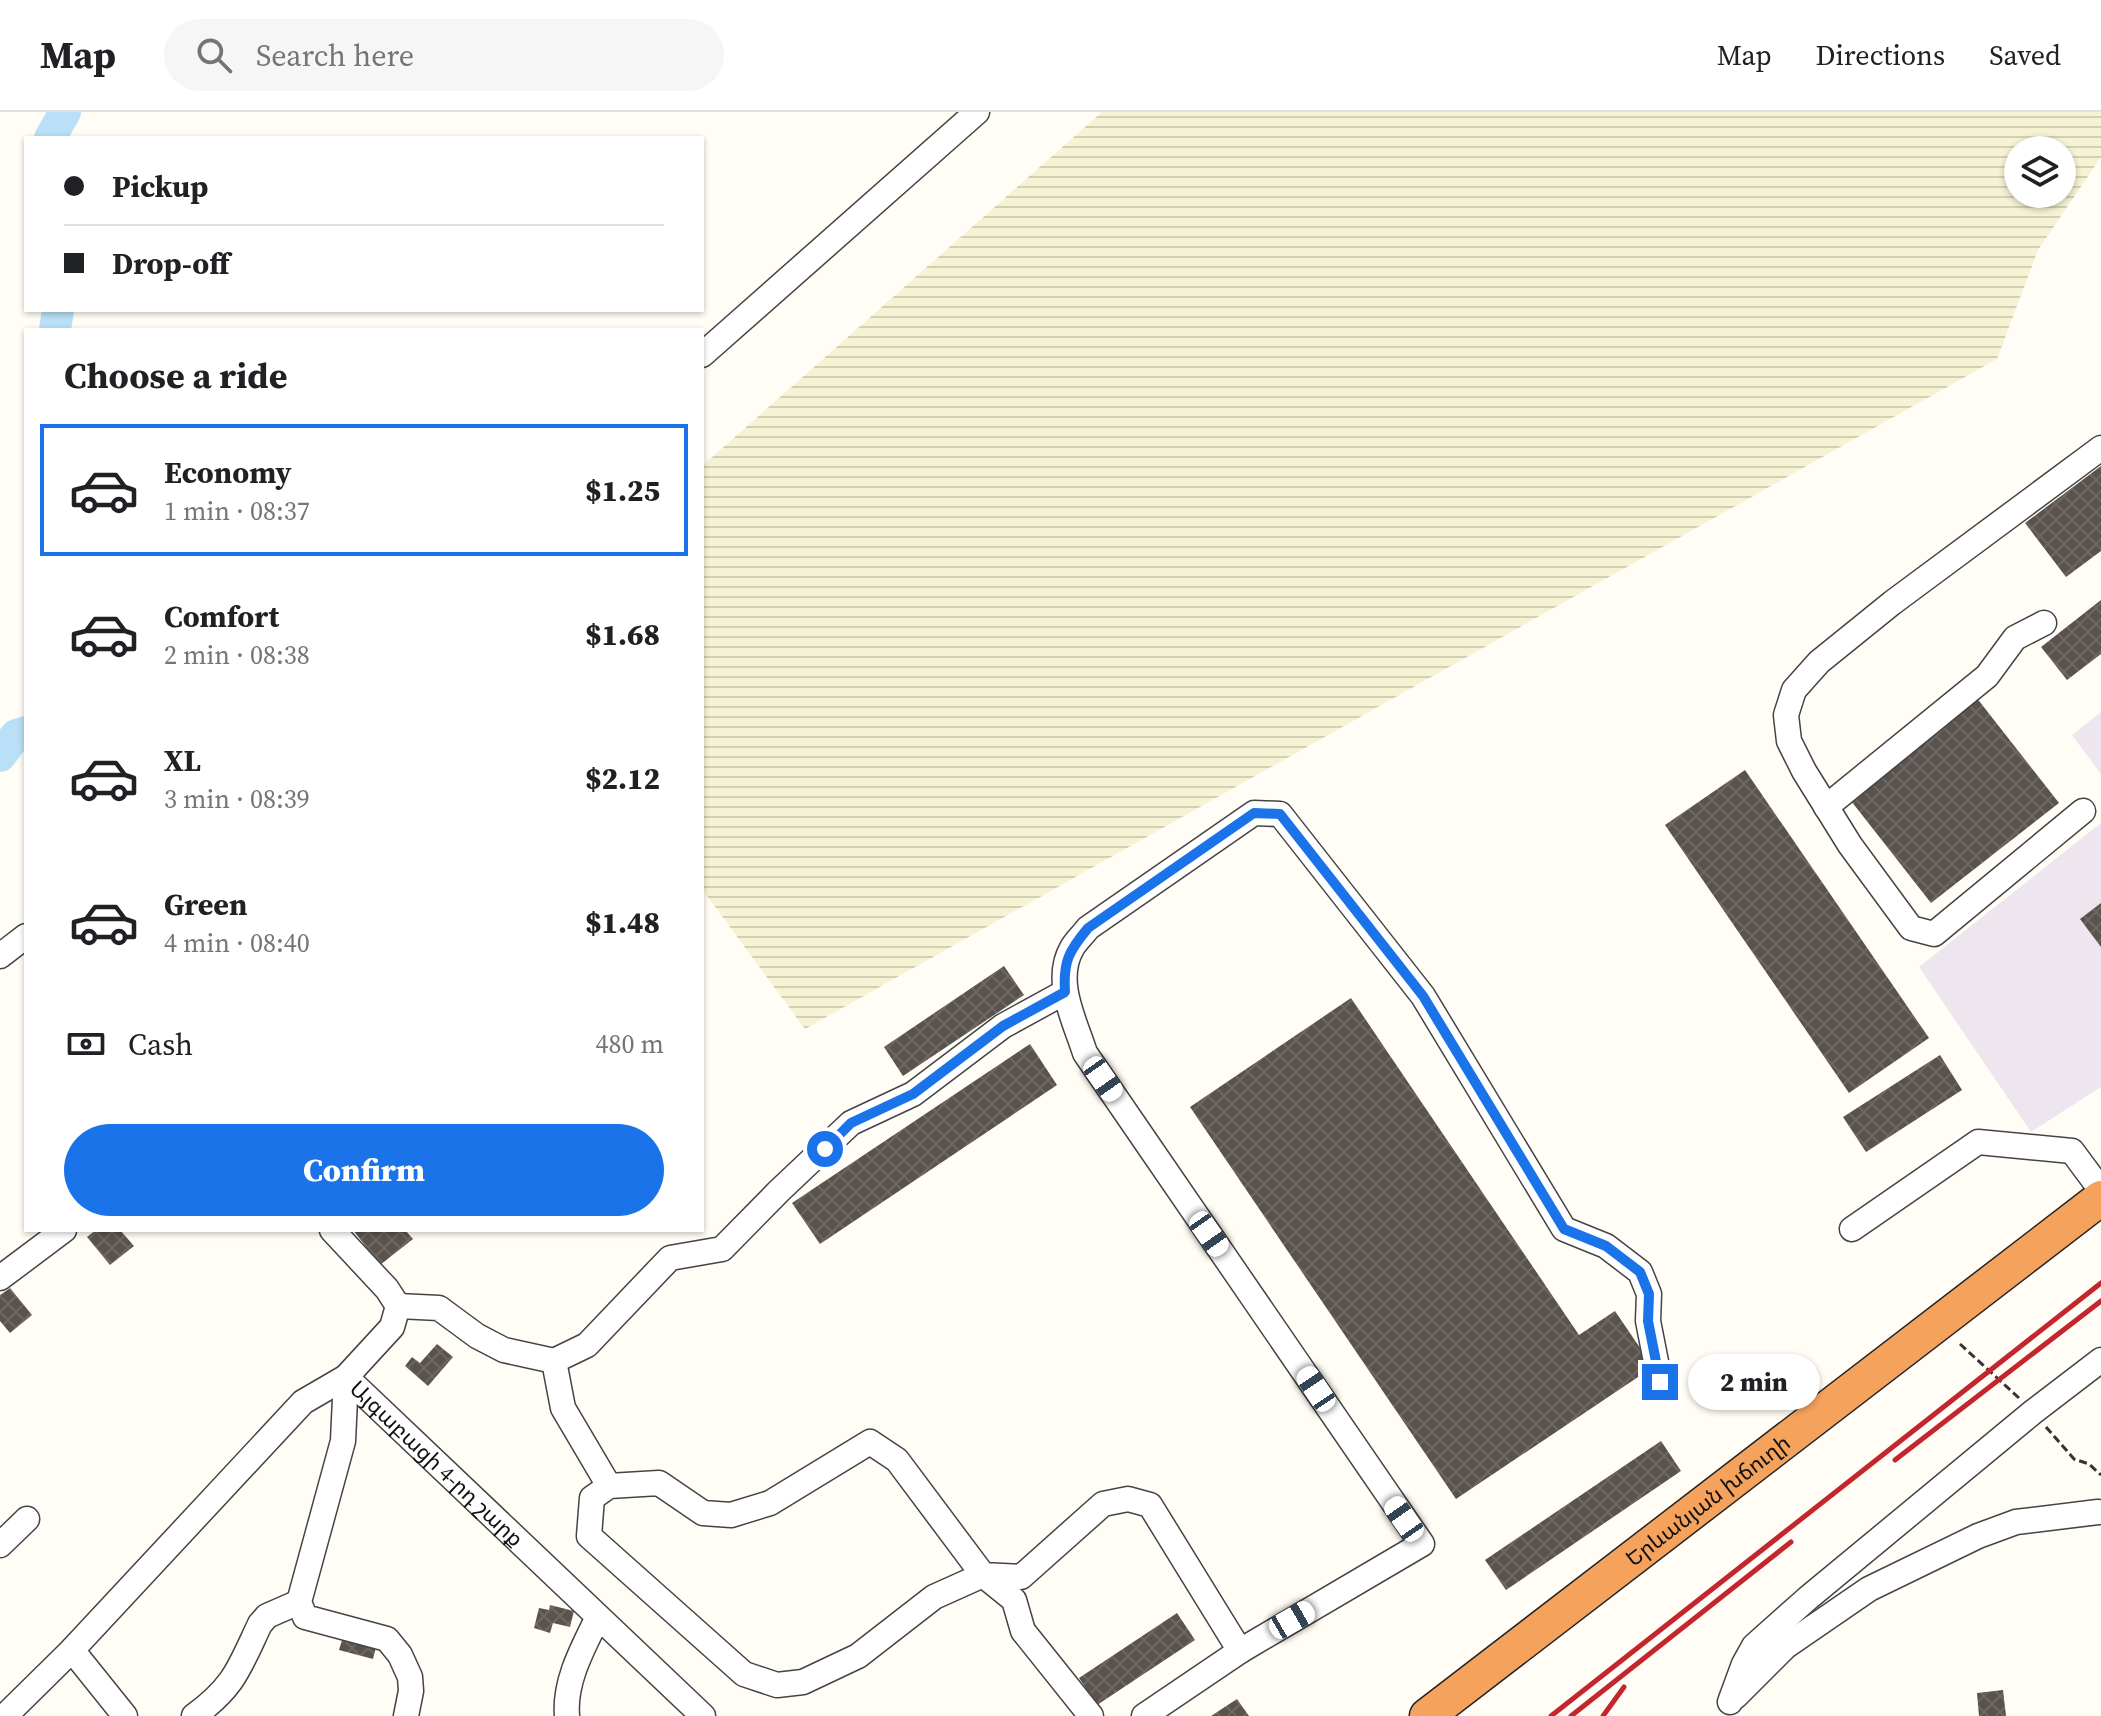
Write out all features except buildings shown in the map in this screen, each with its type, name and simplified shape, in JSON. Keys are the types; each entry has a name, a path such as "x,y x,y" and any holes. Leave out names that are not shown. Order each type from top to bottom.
{"highway":[{"name":"Երևանյան խճուղի","path":"1427,1716 2101,1198"}],"street":[{"path":"704,353 977,112"},
{"path":"2083,811 1934,934 1911,928 1826,807 1789,741 1786,715 1794,690 1819,662 1892,603 2101,448"},
{"path":"1826,807 1987,676 2015,638 2044,623"},
{"path":"1144,1716 1240,1651 1422,1544 1085,1053 1065,992 1064,969 1072,948 1088,928 1254,813 1280,814 1423,996 1564,1229 1606,1246 1640,1272 1649,1294 1648,1321 1660,1382"},
{"path":"0,956 24,938"},
{"path":"398,1306 439,1308 477,1336 504,1350 554,1361 587,1345 670,1258 722,1249 851,1123 913,1094 1003,1026 1065,992"},
{"path":"1852,1229 1978,1142 2072,1151 2101,1190"},
{"path":"0,1278 61,1232"},
{"path":"334,1232 387,1289 398,1306 392,1327 346,1377 343,1441 299,1602 305,1617 387,1639 400,1655 410,1677 411,1691 406,1716"},
{"path":"1731,1709 1744,1664 1754,1646 2033,1412 2101,1360"},
{"path":"554,1361 563,1408 609,1486"},
{"name":"Այգաբացի 4-րդ շարք","path":"5,1716 72,1650 303,1402 346,1377 703,1716"},
{"path":"1091,1716 1023,1631 1014,1600 983,1575 897,1460 870,1442 770,1503 731,1515 703,1513 659,1483 609,1486 592,1498 589,1536 744,1674 777,1685 803,1682 858,1656 934,1597 983,1575 1021,1577 1103,1504 1128,1499 1150,1505 1240,1651"},
{"path":"1731,1709 1786,1646 1869,1589 1978,1536 2016,1522 2098,1512"},
{"path":"0,1545 27,1519"},
{"path":"194,1716 231,1684 260,1624 267,1616 299,1602"},
{"path":"567,1716 566,1704 574,1667 598,1617"},
{"path":"72,1650 125,1716"}],"shaded area":[{"path":"1102,112 2101,112 2101,157 2076,194 2076,136 2004,136 2004,208 2066,208 2038,250 1997,359 805,1029 704,892 704,464"},
{"path":"2101,712 2101,774 2072,735"},
{"path":"2101,823 2101,1087 2031,1132 1919,967"}],"waterway":[{"path":"51,136 65,112"},
{"path":"55,328 58,312"},
{"path":"0,756 16,735 24,733"}],"railway":[{"path":"1551,1716 2101,1283"},
{"path":"1895,1460 2101,1301"},
{"path":"1571,1716 1791,1542"},
{"path":"1603,1716 1624,1687"}],"route":[{"path":"825,1149 851,1123 913,1094 1003,1026 1065,992 1064,969 1072,948 1088,928 1254,813 1280,814 1423,996 1564,1229 1606,1246 1640,1272 1649,1294 1648,1321 1660,1382"}]}
